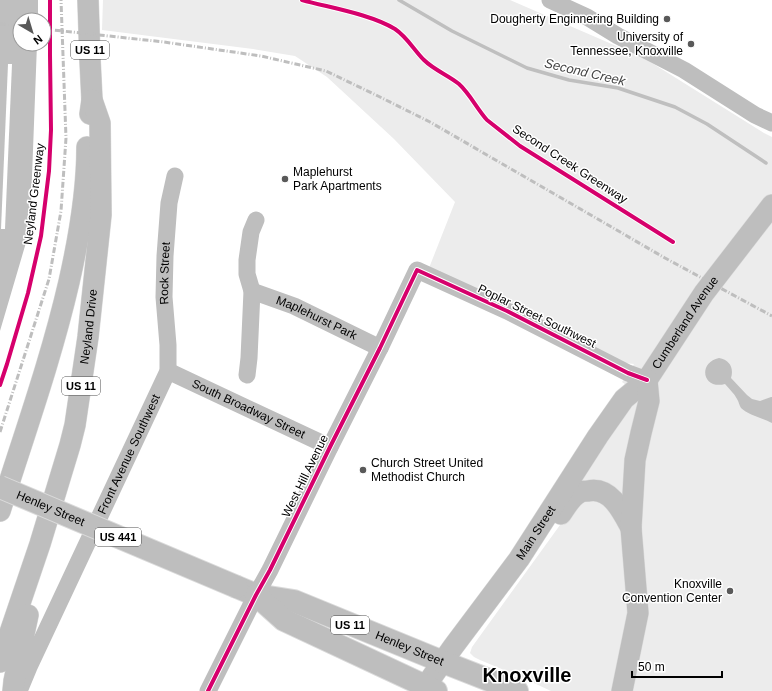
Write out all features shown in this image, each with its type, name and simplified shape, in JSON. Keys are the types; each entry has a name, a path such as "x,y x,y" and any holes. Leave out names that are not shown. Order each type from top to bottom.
{"highway":[{"name":"Henley Street","path":"0,487 246,591 294,601 517,691"},
{"name":"Henley Street","path":"246,591 284,620 428,689"}],"main road":[{"name":"Neyland Drive","path":"0,511 48,364 61,318 76,254 87,169 87,126 92,100 88,0"},
{"name":"Neyland Drive","path":"0,662 40,544 75,425 88,337 101,215 100,123 92,100"},
{"name":"Cumberland Avenue","path":"622,691 638,613 631,528 635,460 649,401 647,380 704,293 772,205"},
{"name":"Main Street","path":"428,689 443,662 519,559 598,436 624,399 647,380"},
{"path":"13,691 28,617 67,490 70,445"},
{"name":"Cumberland Avenue","path":"519,559 539,544 569,502 579,492 593,490 610,496 621,509 631,528"}],"street":[{"path":"550,0 586,17 618,36 684,70 755,115 772,123"},
{"name":"Rock Street","path":"168,371 168,345 164,297 165,256 169,203 175,176"},
{"path":"247,376 250,358 252,291 247,274 247,260 251,232 256,220"},
{"name":"Poplar Street Southwest","path":"417,270 507,311 615,366 647,380"},
{"name":"West Hill Avenue","path":"208,691 246,591 270,570 417,270"},
{"name":"Maplehurst Park","path":"252,291 294,306 380,348"},
{"name":"South Broadway Street","path":"168,371 330,447"},
{"name":"Front Avenue Southwest","path":"19,691 168,371"}],"shaded area":[{"path":"0,0 38,0 38,12 12,12 12,52 37,52 30,229 0,331"},
{"path":"103,0 510,0 644,58 772,137 772,691 551,691 480,660 470,653 472,647 573,509 576,488 637,393 622,382 634,364 625,363 429,268 455,202 394,139 327,77 295,56 253,49 102,30"},
{"path":"719,358 723,359 730,365 732,371 731,378 752,399 760,401 772,397 772,423 748,413 741,408 736,397 725,384 718,385 708,380 705,370 712,361"}],"pier":[{"path":"8,64 12,64 5,229 1,229"}],"waterway":[{"name":"Second Creek","path":"399,0 452,31 527,68 569,80 618,88 675,107 707,124 766,163"}],"railway":[{"path":"0,432 49,279 61,211 66,138 61,0"},
{"path":"0,24 12,25"},
{"path":"52,30 164,42 261,56 326,71 430,122 665,258 772,316"}],"cycle path":[{"name":"Neyland Greenway","path":"0,385 28,293 41,236 49,171 51,130 50,0"},
{"name":"Second Creek Greenway","path":"302,0 362,15 395,29 428,64 459,84 467,92 487,120 520,146 673,242"},
{"path":"208,691 270,570 417,270 507,311 628,373 647,380"}],"place":[{"name":"Dougherty Enginnering Building","path":"667,19"},
{"name":"University of Tennessee, Knoxville","path":"691,44"},
{"name":"Maplehurst Park Apartments","path":"285,179"},
{"name":"Church Street United Methodist Church","path":"363,470"},
{"name":"Knoxville Convention Center","path":"730,591"}],"district":[{"name":"Knoxville","path":"527,675"}]}
